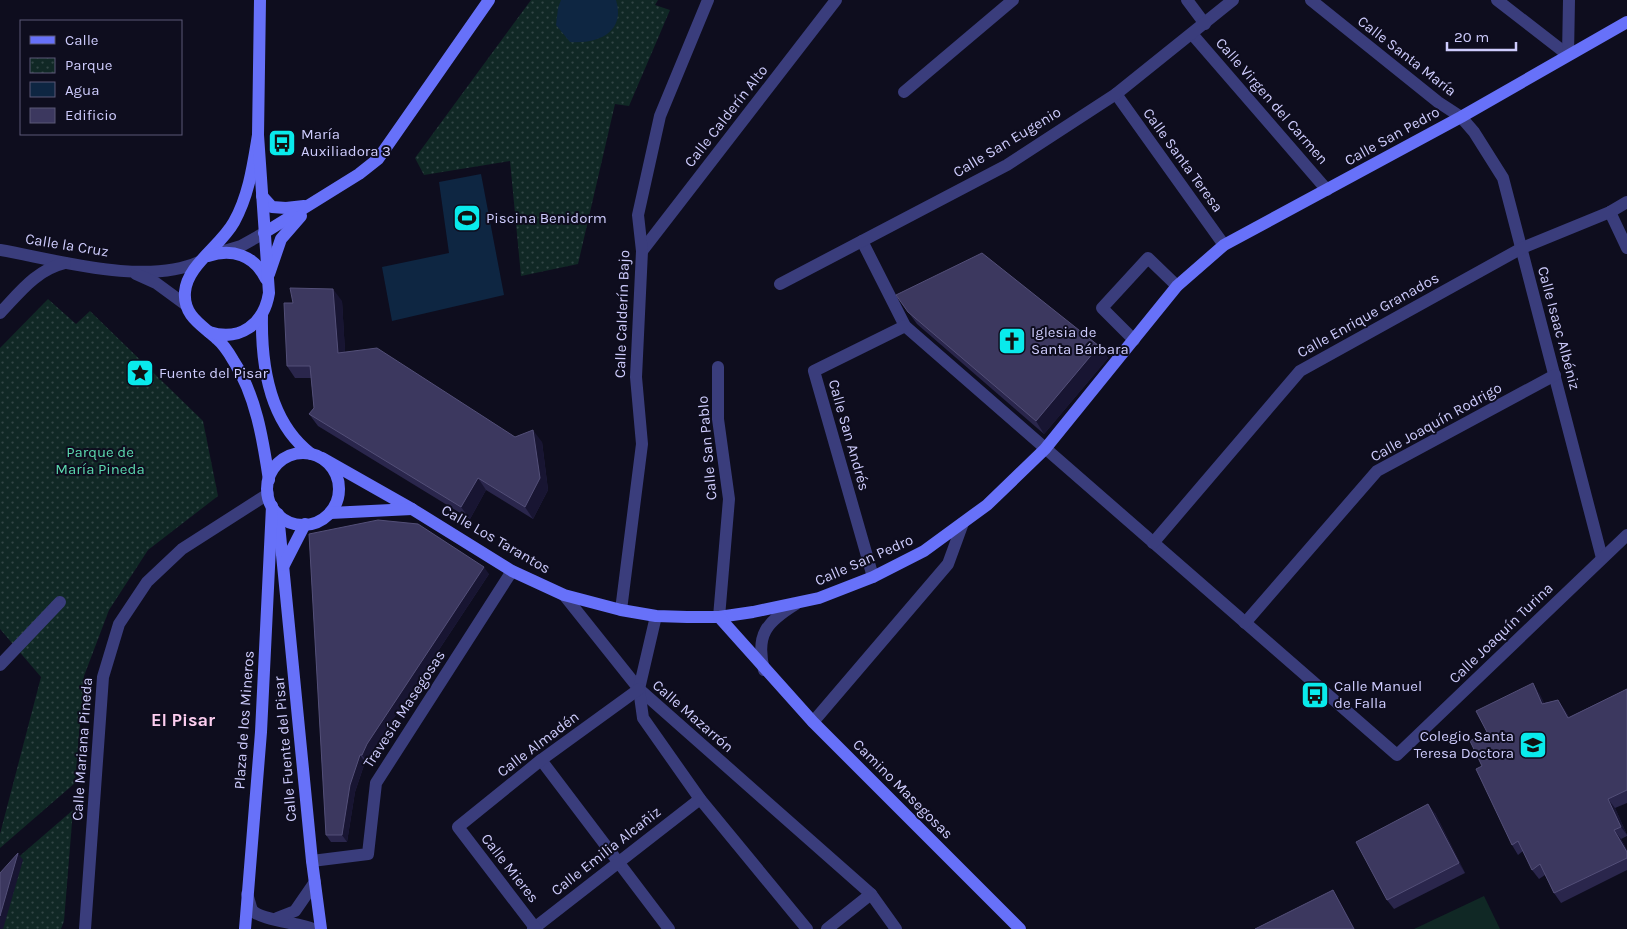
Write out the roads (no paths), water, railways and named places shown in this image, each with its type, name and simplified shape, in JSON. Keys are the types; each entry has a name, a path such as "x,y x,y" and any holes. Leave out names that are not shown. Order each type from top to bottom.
{"street":[{"path":"208,331 219,335 238,334 254,326 262,316 268,299 258,134 260,0"},
{"path":"202,260 219,252 241,246 312,204 369,167 389,145 489,0"},
{"name":"Calle Calderín Bajo","path":"621,610 642,444 636,377 642,251 638,215 660,116 708,0"},
{"name":"Calle Calderín Alto","path":"642,251 836,0"},
{"path":"904,92 1013,0"},
{"path":"1187,0 1205,24"},
{"name":"Calle San Eugenio","path":"780,284 1007,164 1116,94 1233,0"},
{"name":"Calle Santa María","path":"1311,0 1438,102 1461,117"},
{"path":"1497,0 1568,55"},
{"path":"1568,55 1569,0"},
{"name":"Calle San Pedro","path":"621,610 656,616 719,617 796,604 819,598 872,577 924,551 987,505 1044,449 1177,286 1224,245 1461,117 1627,22"},
{"name":"Calle Virgen del Carmen","path":"1192,34 1327,190"},
{"name":"Calle Santa Teresa","path":"1116,94 1224,245"},
{"name":"Calle Isaac Albéniz","path":"1461,117 1474,132 1503,178 1602,558"},
{"path":"258,134 252,173 243,203 224,238 191,271 186,282 186,306 195,321 208,331 228,353 247,389 258,424 273,505 290,522 305,524 318,521 330,513 338,499 339,484 333,469 288,432 276,407 265,366 262,316"},
{"path":"262,196 268,203 278,208 312,204"},
{"name":"Calle Enrique Granados","path":"1153,543 1300,371 1522,248 1610,212 1627,202"},
{"path":"267,281 281,239 312,204"},
{"path":"1610,212 1627,248"},
{"path":"862,241 905,326 1245,623"},
{"name":"Calle la Cruz","path":"0,250 129,271 173,271 202,260"},
{"path":"219,252 234,252 247,257 258,266 267,281"},
{"path":"1134,340 1102,308 1148,258 1177,286"},
{"path":"0,313 34,278 49,268 67,262"},
{"name":"Calle la Cruz","path":"129,271 156,283 186,306"},
{"name":"Calle San Andrés","path":"872,577 814,371 905,326"},
{"name":"Calle San Pablo","path":"718,367 718,418 729,499 719,617"},
{"name":"Calle Joaquín Rodrigo","path":"1245,623 1377,471 1554,375"},
{"path":"269,480 273,470 285,458 300,453 316,456"},
{"name":"Calle Los Tarantos","path":"316,456 412,509 512,571 564,595 621,610"},
{"name":"Calle Fuente del Pisar","path":"273,505 284,565 312,861 321,929"},
{"name":"Plaza de los Mineros","path":"245,929 261,732 273,505"},
{"name":"Calle Mariana Pineda","path":"85,929 102,677 119,624 147,582 182,549 273,505"},
{"path":"330,513 412,509"},
{"path":"813,722 948,564 963,523"},
{"path":"284,565 305,524"},
{"name":"Calle Joaquín Turina","path":"1245,623 1397,755 1627,535"},
{"name":"Travesía Masegosas","path":"312,861 368,854 376,783 512,571"},
{"name":"Calle Los Tarantos","path":"564,595 639,690"},
{"path":"0,665 60,602"},
{"path":"764,670 760,650 767,626 776,616 796,604"},
{"path":"639,690 656,616"},
{"name":"Camino Masegosas","path":"719,617 764,670 813,722 1020,929"},
{"name":"Calle Almadén","path":"458,827 541,760 639,690"},
{"name":"Calle Mazarrón","path":"639,690 643,718 700,799 807,929"},
{"name":"Calle Mazarrón","path":"639,690 871,894 896,929"},
{"path":"541,760 669,929"},
{"name":"Calle Emilia Alcañiz","path":"535,928 700,799"},
{"name":"Calle Mieres","path":"458,827 535,928"},
{"path":"274,919 295,911 315,882"},
{"path":"247,894 250,905 257,914 313,929"},
{"path":"826,929 871,894"}],"water":[{"path":"561,0 616,0 617,21 607,34 599,38 590,41 570,42 556,25"},
{"name":"Piscina Benidorm","path":"481,174 504,295 392,321 382,267 449,253 439,182"}],"place":[{"name":"María Auxiliadora 3","path":"282,143"},
{"name":"Piscina Benidorm","path":"467,218"},
{"name":"Iglesia de Santa Bárbara","path":"1012,341"},
{"name":"Fuente del Pisar","path":"140,373"},
{"name":"Calle Manuel de Falla","path":"1315,695"},
{"name":"Colegio Santa Teresa Doctora","path":"1533,745"}],"district":[{"name":"El Pisar","path":"183,720"}],"park label":[{"name":"Parque de María Pineda","path":"100,460"}]}
